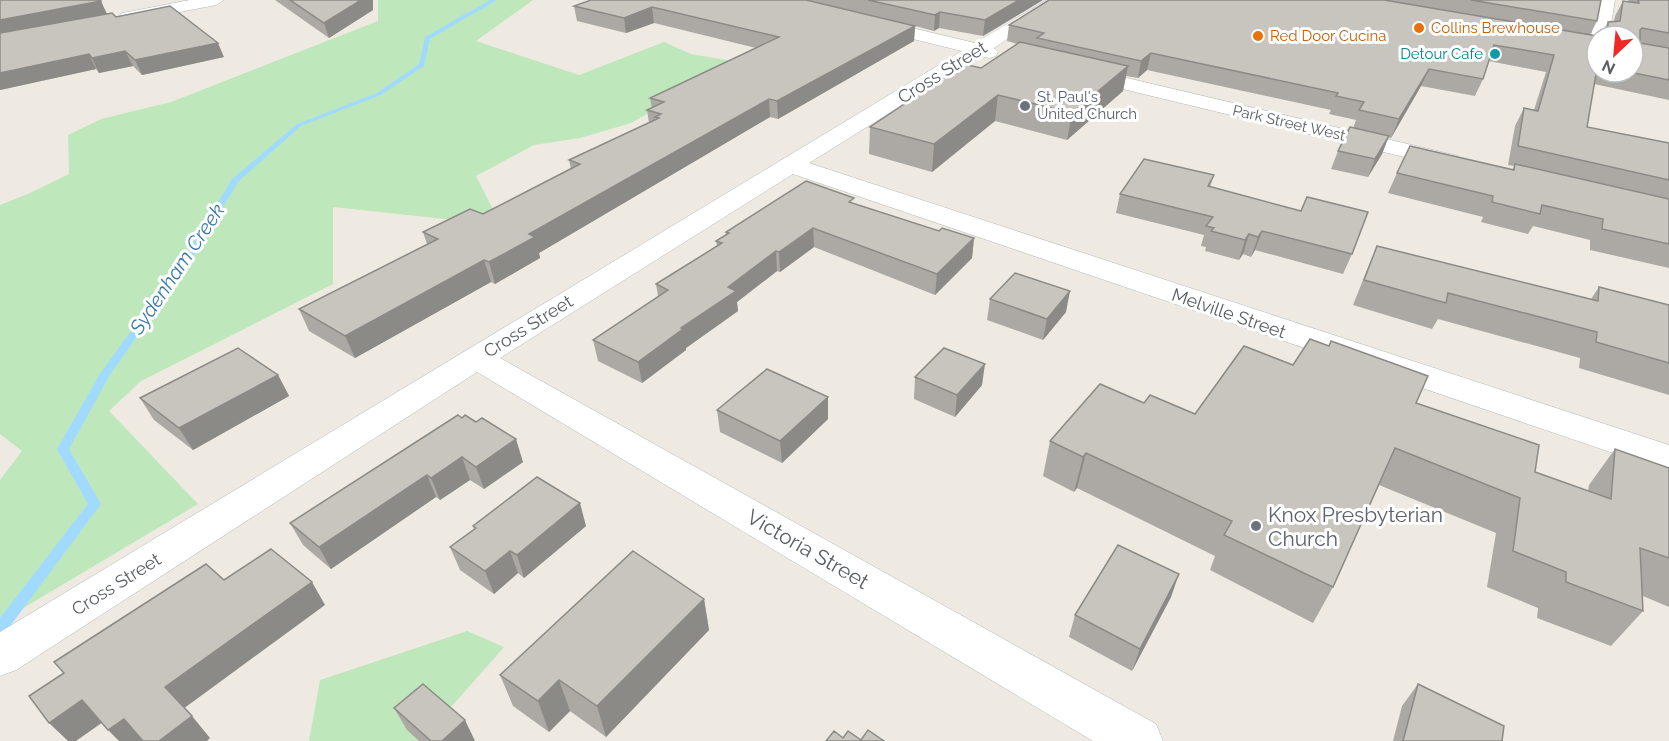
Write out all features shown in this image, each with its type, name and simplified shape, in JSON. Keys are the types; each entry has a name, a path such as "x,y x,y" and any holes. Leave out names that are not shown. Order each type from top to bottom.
{"street":[{"path":"114,20 216,0"},
{"name":"Cross Street","path":"0,656 790,165 993,52 1058,0"},
{"path":"1602,24 1607,0"},
{"path":"851,19 993,52"},
{"name":"Park Street West","path":"1061,69 1466,165"},
{"name":"Melville Street","path":"790,165 1669,459"},
{"name":"Victoria Street","path":"477,358 1138,741"}],"green space":[{"path":"378,0 533,0 476,41 579,75 664,42 691,54 738,62 631,123 580,138 534,145 476,176 501,225 333,207 333,284 141,381 109,411 198,504 0,622 0,480 22,451 0,434 0,205 69,174 68,135 101,119 171,102 378,21"},
{"path":"467,631 504,647 421,741 309,741 320,680"}],"building":[{"path":"0,0 100,0 101,1 0,20"},
{"path":"290,0 361,0 324,23"},
{"path":"591,0 806,0 915,26 777,101 769,99 529,234 535,237 489,262 484,260 345,336 299,309 438,239 423,232 470,209 483,214 580,164 569,160 659,118 655,117 661,114 647,110 664,102 650,98 779,37 652,7 624,18 574,6"},
{"path":"868,0 1019,0 985,20 940,12 935,15"},
{"path":"1049,0 1384,0 1585,34 1585,84 1594,84 1587,127 1669,143 1669,180 1518,146 1524,108 1538,111 1554,55 1494,45 1483,79 1429,69 1399,119 1359,110 1364,102 1336,96 1338,93 1151,53 1141,61 1037,38 1044,33 1009,25"},
{"path":"1471,0 1601,0 1597,21"},
{"path":"1638,0 1669,0 1669,33 1645,29 1645,24 1608,24 1608,22 1620,21 1623,1 1639,3"},
{"path":"170,6 218,43 135,60 125,51 92,58 89,54 0,73 0,33 112,13 116,17"},
{"path":"1020,42 1128,66 1072,113 998,95 934,144 870,127 964,64 981,68"},
{"path":"1645,44 1669,48 1669,80 1645,75"},
{"path":"1350,127 1389,136 1375,159 1338,151"},
{"path":"1410,146 1514,170 1515,164 1669,199 1669,244 1602,229 1603,219 1542,205 1540,214 1492,202 1493,196 1397,173"},
{"path":"1144,159 1214,175 1208,186 1301,211 1307,197 1368,212 1352,254 1262,231 1258,237 1249,234 1245,240 1211,231 1214,228 1206,226 1213,217 1120,194"},
{"path":"806,181 854,198 849,202 939,231 942,228 974,238 937,274 813,228 779,252 776,251 728,287 736,291 681,328 683,329 638,362 593,340 668,290 656,284 722,243 716,241 729,233 726,232"},
{"path":"1377,246 1598,301 1599,287 1669,305 1669,363 1596,342 1597,332 1448,293 1446,303 1364,280"},
{"path":"1015,273 1070,291 1047,319 990,299"},
{"path":"1310,339 1329,346 1331,341 1428,376 1416,403 1539,445 1535,472 1611,499 1615,449 1669,468 1669,558 1640,548 1643,611 1566,582 1566,572 1513,551 1520,498 1395,448 1333,587 1224,535 1232,521 1086,453 1083,457 1050,441 1100,384 1144,403 1150,395 1195,414 1244,346 1293,365"},
{"path":"238,348 278,375 179,428 140,398"},
{"path":"944,348 985,364 957,395 915,377"},
{"path":"767,369 828,397 780,441 717,410"},
{"path":"458,415 462,418 465,415 476,422 482,418 516,439 476,467 462,457 431,478 427,475 319,547 290,523"},
{"path":"537,477 580,503 517,555 510,551 485,571 450,547 476,528 473,526"},
{"path":"1118,545 1179,574 1140,649 1075,615"},
{"path":"271,549 312,582 165,687 192,716 159,741 143,741 124,719 108,730 82,700 49,723 29,696 64,673 54,662 206,564 224,580"},
{"path":"633,551 704,599 597,706 559,680 538,701 500,675"},
{"path":"423,684 465,720 442,741 431,741 394,708"},
{"path":"1418,684 1504,726 1502,741 1403,741"},
{"path":"868,730 884,741 826,741 834,731 843,738 848,731 861,740"}],"waterway":[{"name":"Sydenham Creek","path":"0,629 95,504 63,449 105,374 196,246 235,181 299,125 379,94 422,65 427,38 494,0"}],"place":[{"name":"Collins Brewhouse","path":"1419,28"},
{"name":"Red Door Cucina","path":"1258,36"},
{"name":"Detour Cafe","path":"1495,54"},
{"name":"St. Paul's United Church","path":"1025,106"},
{"name":"Knox Presbyterian Church","path":"1256,526"}]}
